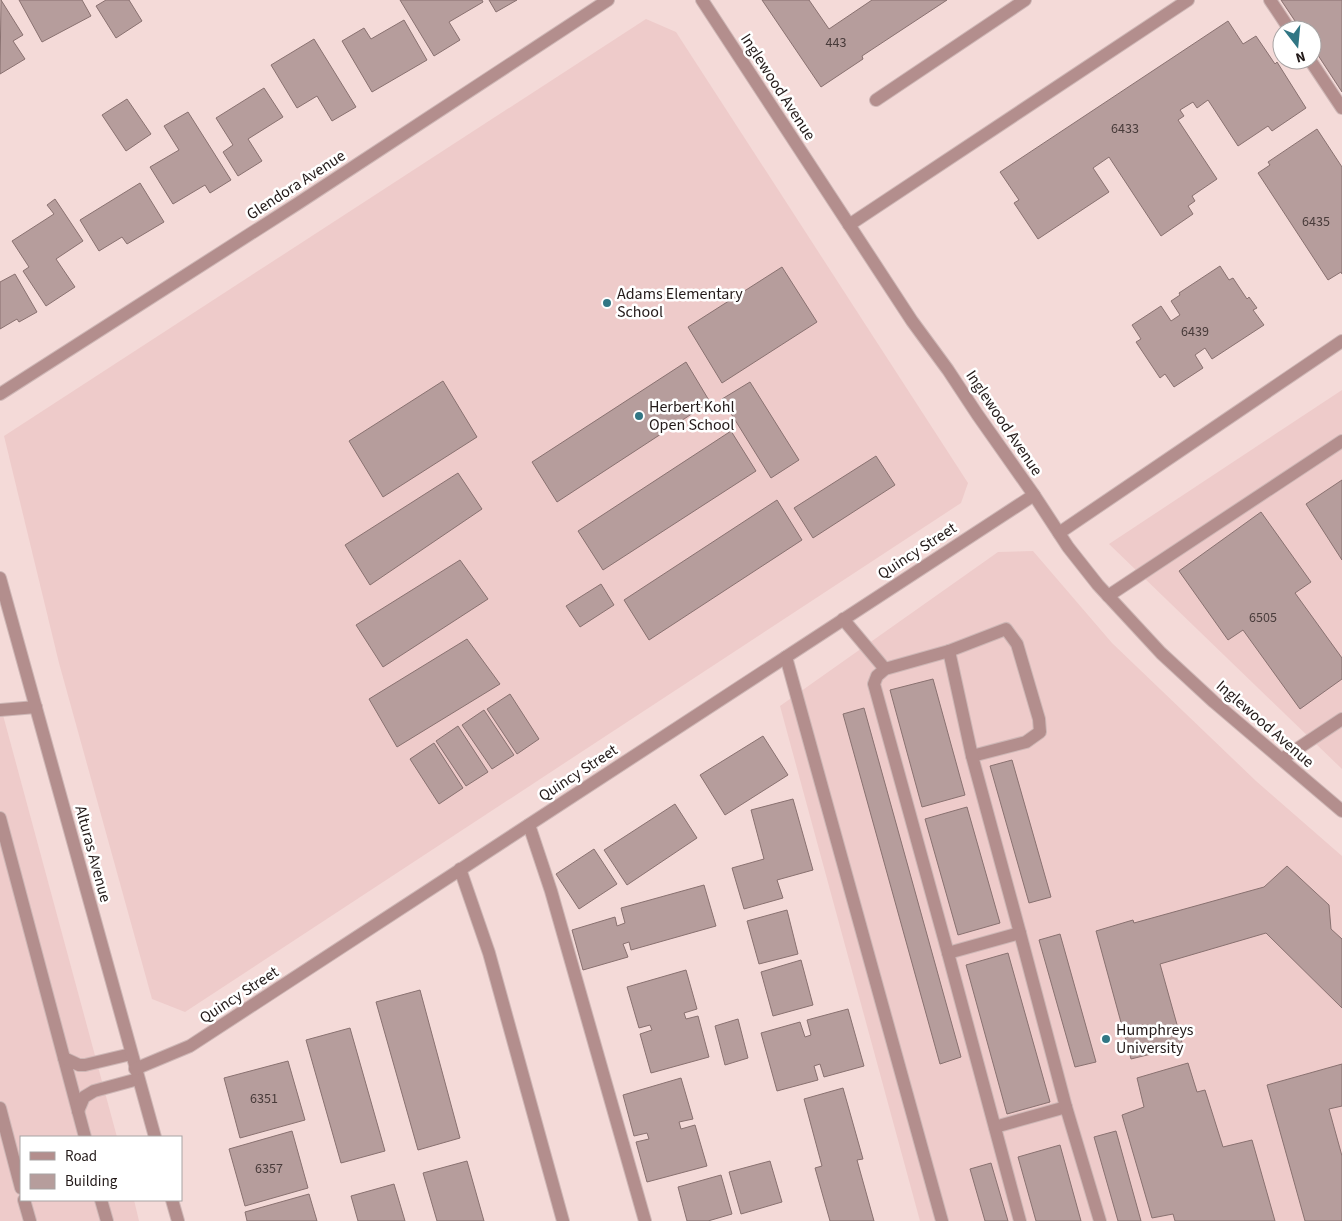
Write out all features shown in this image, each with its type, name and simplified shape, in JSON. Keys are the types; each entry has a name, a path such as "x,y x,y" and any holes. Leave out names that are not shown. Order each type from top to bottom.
{"street":[{"name":"Glendora Avenue","path":"0,394 288,210 608,0"},
{"name":"Inglewood Avenue","path":"702,0 912,321 948,370 1068,547 1108,596 1168,659 1214,702 1342,811"},
{"path":"876,100 1025,0"},
{"path":"849,225 1188,0"},
{"path":"1270,0 1283,20"},
{"path":"1317,70 1342,108"},
{"path":"1059,533 1342,341"},
{"path":"1108,596 1342,441"},
{"name":"Quincy Street","path":"78,1112 84,1097 94,1091 137,1074 190,1046 1034,495"},
{"name":"Alturas Avenue","path":"0,578 155,1136"},
{"path":"843,619 885,669"},
{"path":"972,756 1026,742 1040,732 1039,719 1016,644 1006,629 949,650 885,669 877,676 874,684 1020,1221"},
{"path":"949,650 972,756 1066,1107 1100,1221"},
{"path":"786,657 942,1221"},
{"path":"0,710 36,708"},
{"path":"1282,759 1342,719"},
{"path":"0,818 85,1136"},
{"path":"529,825 553,900 645,1221"},
{"path":"460,869 489,953 563,1221"},
{"path":"948,953 1020,933"},
{"path":"64,1058 78,1065 85,1065 131,1054"},
{"path":"995,1127 1066,1107"},
{"path":"0,1108 20,1184"},
{"path":"24,1201 30,1221"},
{"path":"102,1201 107,1221"},
{"path":"172,1201 178,1221"}],"shaded area":[{"path":"646,19 676,32 968,483 961,503 185,1012 152,999 59,663 4,436"},
{"path":"1342,390 1342,769 1109,544"},
{"name":"Humphreys University","path":"1033,551 1112,643 1256,781 1342,856 1342,1221 920,1221 780,706 998,552"},
{"path":"0,704 117,1136 20,1136 20,1201 134,1201 139,1221 0,1221"}],"building":[{"path":"1,0 23,35 13,41 25,59 0,74"},
{"path":"19,0 82,0 91,16 42,42"},
{"path":"106,0 129,0 142,21 116,38 96,6"},
{"path":"400,0 482,0 483,2 449,22 460,40 434,56"},
{"path":"489,0 517,0 496,12"},
{"path":"762,0 809,0 829,29 872,0 947,0 862,56 863,59 821,87"},
{"path":"1281,0 1342,0 1342,92 1322,61 1322,20 1294,20"},
{"path":"404,20 427,60 372,92 342,41 364,28 371,39"},
{"path":"1228,21 1243,44 1256,36 1272,60 1272,70 1282,70 1306,108 1272,131 1268,126 1238,146 1208,100 1197,108 1193,102 1180,110 1184,116 1178,120 1217,179 1192,196 1195,201 1188,206 1193,214 1161,236 1109,157 1093,168 1109,192 1038,239 1014,203 1019,200 1000,172"},
{"path":"314,39 356,107 332,121 317,96 297,108 271,65"},
{"path":"264,88 283,117 248,139 262,161 238,176 223,152 233,145 216,118"},
{"path":"127,99 151,134 126,151 102,115"},
{"path":"188,112 231,180 210,193 205,185 173,204 150,167 179,150 164,126"},
{"path":"1317,129 1342,167 1342,274 1341,272 1328,280 1258,173 1270,165 1268,162"},
{"path":"140,183 164,222 127,244 122,237 99,251 80,220"},
{"path":"55,199 83,241 56,259 75,287 46,306 23,271 29,267 12,241 54,214 47,205"},
{"path":"1220,266 1229,280 1233,278 1247,299 1249,297 1257,308 1253,310 1264,325 1212,359 1205,348 1195,355 1203,368 1174,387 1165,374 1160,378 1136,342 1141,339 1132,325 1161,306 1171,321 1180,315 1171,301 1180,295 1179,293"},
{"path":"782,267 817,322 722,383 688,327"},
{"path":"15,274 37,312 19,322 17,319 0,329 0,282"},
{"path":"686,362 710,402 557,502 532,462"},
{"path":"443,381 477,437 383,497 349,441"},
{"path":"750,382 799,460 771,478 722,399"},
{"path":"731,431 756,471 603,570 578,531"},
{"path":"876,456 895,485 813,538 794,508"},
{"path":"458,473 482,509 370,585 345,545"},
{"path":"1342,480 1342,560 1306,504"},
{"path":"777,500 802,540 649,640 624,600"},
{"path":"1261,512 1311,582 1295,593 1342,658 1342,679 1300,709 1243,630 1228,640 1179,571"},
{"path":"460,560 488,599 383,667 356,625"},
{"path":"601,584 614,605 580,627 566,606"},
{"path":"467,639 500,684 397,747 369,699"},
{"path":"933,679 965,795 922,807 890,690"},
{"path":"510,694 539,739 517,754 487,709"},
{"path":"864,708 961,1057 940,1064 843,714"},
{"path":"484,710 514,755 492,769 462,725"},
{"path":"458,726 488,772 466,786 436,741"},
{"path":"763,736 788,775 725,815 700,775"},
{"path":"434,743 463,788 439,804 410,759"},
{"path":"1012,760 1051,897 1029,903 990,766"},
{"path":"793,799 813,870 777,880 783,898 744,909 732,868 764,859 751,810"},
{"path":"675,804 697,838 627,885 604,850"},
{"path":"967,807 1000,923 958,935 925,819"},
{"path":"594,849 617,884 579,909 556,874"},
{"path":"1287,866 1329,905 1331,929 1342,939 1342,1008 1266,933 1160,964 1183,1046 1131,1059 1096,931 1133,920 1134,923 1264,887"},
{"path":"704,885 716,926 631,950 629,942 623,944 628,957 583,970 572,930 615,917 617,926 625,923 621,908"},
{"path":"787,910 798,954 759,964 747,921"},
{"path":"1060,934 1096,1062 1075,1067 1039,940"},
{"path":"1008,953 1050,1102 1007,1114 966,965"},
{"path":"801,960 813,1005 773,1016 761,972"},
{"path":"686,970 697,1009 684,1013 686,1019 698,1016 709,1057 651,1073 640,1034 652,1030 650,1025 639,1028 627,987"},
{"path":"420,990 460,1138 418,1150 376,1002"},
{"path":"848,1009 864,1066 824,1077 820,1064 814,1066 818,1080 777,1091 761,1033 800,1022 805,1037 811,1035 807,1020"},
{"path":"738,1019 748,1058 725,1065 715,1026"},
{"path":"350,1028 385,1151 341,1163 306,1040"},
{"path":"288,1061 305,1120 240,1138 224,1078"},
{"path":"1188,1063 1197,1092 1205,1090 1223,1147 1252,1140 1275,1221 1175,1221 1173,1214 1152,1218 1122,1115 1144,1107 1137,1078"},
{"path":"1342,1064 1342,1106 1329,1109 1342,1156 1342,1221 1305,1221 1267,1085"},
{"path":"681,1078 693,1119 679,1122 681,1129 695,1125 707,1166 647,1182 636,1142 649,1139 647,1133 634,1136 623,1095"},
{"path":"843,1088 863,1159 857,1160 874,1221 830,1221 815,1168 822,1166 804,1099"},
{"path":"292,1131 308,1188 245,1206 229,1149"},
{"path":"1116,1131 1141,1221 1118,1221 1094,1137"},
{"path":"1060,1145 1081,1221 1036,1221 1018,1157"},
{"path":"467,1161 484,1221 437,1221 423,1173"},
{"path":"770,1161 782,1202 741,1214 729,1172"},
{"path":"991,1163 1008,1221 985,1221 970,1169"},
{"path":"721,1175 732,1214 708,1221 687,1221 678,1187"},
{"path":"394,1184 405,1221 358,1221 351,1196"},
{"path":"309,1194 317,1221 247,1221 245,1212"}],"place":[{"name":"Adams Elementary School","path":"607,303"},
{"name":"Herbert Kohl Open School","path":"639,416"},
{"name":"Humphreys University","path":"1106,1039"}]}
